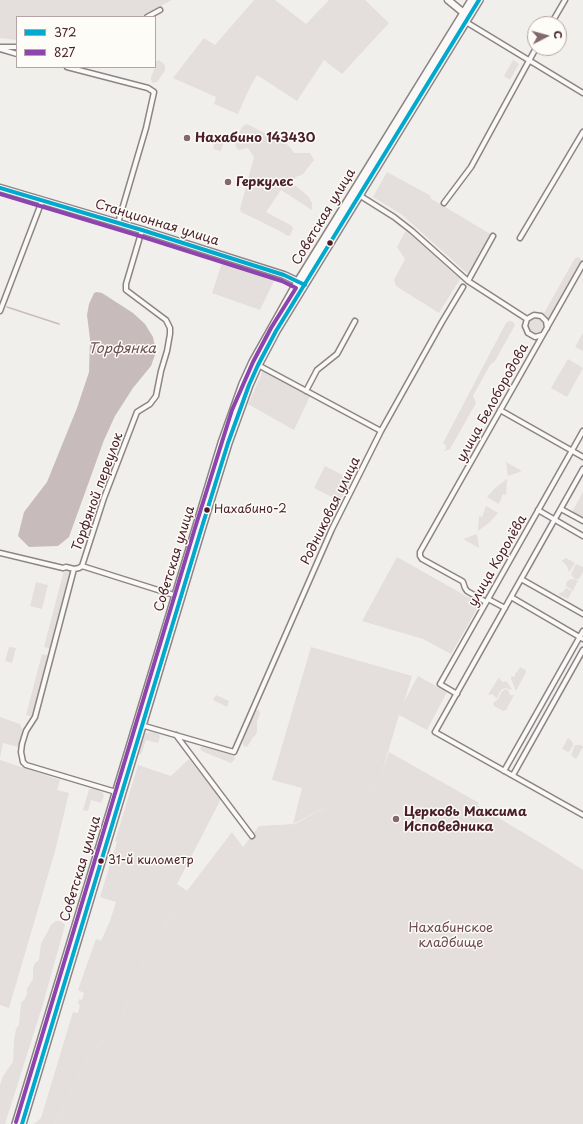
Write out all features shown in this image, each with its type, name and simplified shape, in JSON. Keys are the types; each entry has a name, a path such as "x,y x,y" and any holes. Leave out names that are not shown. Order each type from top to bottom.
{"main road":[{"path":"448,0 465,14"},
{"name":"Советская улица","path":"179,596 222,443 243,384 253,362 302,284 465,14 476,0"},
{"name":"Советская улица","path":"357,193 466,22 476,0"},
{"name":"Станционная улица","path":"0,188 142,230 284,275 302,284"},
{"name":"Советская улица","path":"22,1124 179,596 230,437 248,385 302,284"},
{"name":"Советская улица","path":"16,1124 116,792 140,725"}],"street":[{"path":"555,16 565,0"},
{"path":"149,16 160,10"},
{"path":"466,22 583,93"},
{"path":"0,48 16,47"},
{"path":"0,48 16,54"},
{"path":"444,203 471,167 531,56"},
{"path":"71,68 148,88 154,92 146,128 118,223"},
{"path":"520,238 583,132"},
{"path":"357,193 394,217 412,231 468,280 527,319"},
{"path":"0,312 2,298 42,201"},
{"name":"Торфяной переулок","path":"116,792 26,765 22,759 21,752 26,732 35,718 74,569 82,566 104,498 137,412 150,404 156,396 170,334 170,328 166,320 126,290 126,284 142,230"},
{"path":"468,280 493,236"},
{"name":"улица Белобородова","path":"487,601 467,591 462,581 422,559 420,552 583,264"},
{"name":"Родниковая улица","path":"176,735 234,752 332,529 381,431 463,287"},
{"path":"544,334 537,337 528,333 525,326 527,319 534,315 541,316 546,321 547,328"},
{"path":"306,391 317,370 337,354 355,320"},
{"path":"258,364 381,431"},
{"path":"500,410 583,457"},
{"name":"улица Королёва","path":"457,694 440,684 583,431"},
{"path":"583,469 435,732 583,815"},
{"path":"561,509 583,521"},
{"path":"538,510 583,536"},
{"path":"0,553 62,568 66,567 74,569"},
{"path":"82,566 179,596"},
{"path":"521,579 583,614"},
{"path":"511,598 581,638"},
{"path":"487,601 505,608"},
{"path":"504,770 581,638 583,631"},
{"path":"513,775 583,650"},
{"path":"140,725 176,735 252,836"}],"shaded area":[{"path":"0,0 172,0 141,16 16,16 16,40 0,38"},
{"path":"254,0 275,0 306,24 329,0 365,0 389,23 342,74 324,60 297,101 257,75 238,114 214,104 216,97 173,78 204,38 215,45"},
{"path":"387,172 431,196 430,198 492,235 468,274 401,214 373,197"},
{"path":"405,232 409,233 460,279 439,313 396,286 394,280 405,259 397,247"},
{"path":"223,260 276,277 260,310 212,293"},
{"path":"325,466 351,479 340,501 314,488"},
{"path":"583,492 583,518 572,512"},
{"path":"397,557 480,604 451,654 423,639 362,621"},
{"path":"311,647 412,676 404,702 418,676 447,692 427,730 399,715 382,772 374,788 364,792 362,789 293,824 302,788 272,780"},
{"path":"0,717 20,724 23,732 18,747 3,743 0,758"},
{"path":"189,759 221,799 177,884 187,891 144,958 122,1019 88,1057 55,1124 34,1124 41,1118 73,1012 78,1013 80,1005 78,1004 79,999 82,1000 84,993 78,990 96,939 101,941 110,921 116,902 100,897 138,765 171,776"},
{"path":"0,760 60,780 57,790 69,793 55,851 9,1008 0,1005"}],"green space":[{"path":"159,60 165,65 165,69 157,82 153,83 151,77 155,68 156,68 156,62"},
{"path":"513,60 519,64 510,80 504,76"},
{"path":"246,124 283,141 294,153 310,153 314,160 303,174 296,177 291,182 308,196 312,203 312,210 281,190 266,212 292,226 293,229 290,236 241,212 240,209 254,157 248,148 238,150 235,143 242,127"},
{"path":"216,136 225,138 221,151 213,149"},
{"path":"579,257 581,262 549,319 544,313 575,258"},
{"path":"536,318 542,320 544,326 542,332 536,334 530,332 528,326 530,320"},
{"path":"509,321 513,322 515,325 473,396 476,403 450,449 445,451 446,446 443,443 506,323"},
{"path":"583,333 583,351 575,347"},
{"path":"568,359 583,368 567,397 551,388"},
{"path":"263,371 310,396 294,430 248,404"},
{"path":"506,462 522,471 508,476"},
{"path":"507,479 506,495 503,494 499,504 487,497 495,488"},
{"path":"486,506 498,513 490,522 478,531 479,516 482,517"},
{"path":"477,534 479,548 463,539"},
{"path":"566,558 575,563 569,572 567,566 562,561"},
{"path":"576,564 583,567 583,572 579,579 574,579 571,574"},
{"path":"64,570 71,572 51,649 44,647"},
{"path":"423,574 434,579 427,591 417,586"},
{"path":"571,579 578,580 573,591 566,585 567,581"},
{"path":"36,582 48,585 42,609 30,606"},
{"path":"416,587 425,592 418,604 409,599"},
{"path":"566,588 572,591 568,599 559,595 559,593 563,592"},
{"path":"9,647 16,648 12,663 5,661"},
{"path":"42,654 49,656 34,717 26,715"},
{"path":"520,667 526,670 526,672 516,691 511,677 515,676 515,673"},
{"path":"499,677 501,681 506,681 512,689 502,689 496,698 493,694 488,695"},
{"path":"506,689 509,691 510,695 514,695 506,710 503,711 494,706 493,703 498,699 502,691"},
{"path":"216,695 229,701 227,707 213,700"},
{"path":"255,710 259,710 260,714 257,721 257,732 247,747 243,746 243,741"},
{"path":"151,732 159,734 160,737 158,743 146,740 141,755 139,754 138,749 142,737 146,733"},
{"path":"568,738 572,741 573,745 568,752 562,749"},
{"path":"575,745 581,745 583,747 576,759 571,755"},
{"path":"203,746 234,756 235,759 231,763 204,752 200,748"},
{"name":"Нахабинское кладбище","path":"389,752 479,803 477,805 583,870 583,1124 55,1124 88,1057 122,1019 144,958 187,891 232,832 243,847 259,826 295,824 362,788 364,792 374,788 382,772"},
{"path":"89,789 94,789 101,792 104,796 101,803 91,800 88,811 83,810"},
{"path":"56,921 61,921 65,925 43,1004 5,1124 0,1124 0,1085 3,1076 13,1062 14,1040 16,1029 19,1025 21,1003 25,999 27,989 33,979 33,968 35,963 39,960 41,944 51,925"}],"water":[{"name":"Торфянка","path":"94,293 102,293 133,313 145,324 153,337 156,352 151,366 133,388 115,416 104,440 69,537 58,546 29,547 18,536 24,512 47,482 77,408 89,372 90,339 87,315 89,304"}],"waterway":[{"path":"7,307 59,324"}],"transit line":[{"name":"372","path":"22,1124 201,530 228,443 249,385 276,331 479,0"},
{"name":"372","path":"0,188 142,230 284,275 305,285"},
{"name":"827","path":"0,194 282,281 296,288 271,328 253,362 232,410 16,1122"}],"place":[{"name":"Нахабино 143430","path":"187,138"},
{"name":"Геркулес","path":"228,182"},
{"name":"Нахабино-2","path":"207,510"},
{"name":"Церковь Максима Исповедника","path":"396,819"},
{"name":"31-й километр","path":"101,861"}]}
